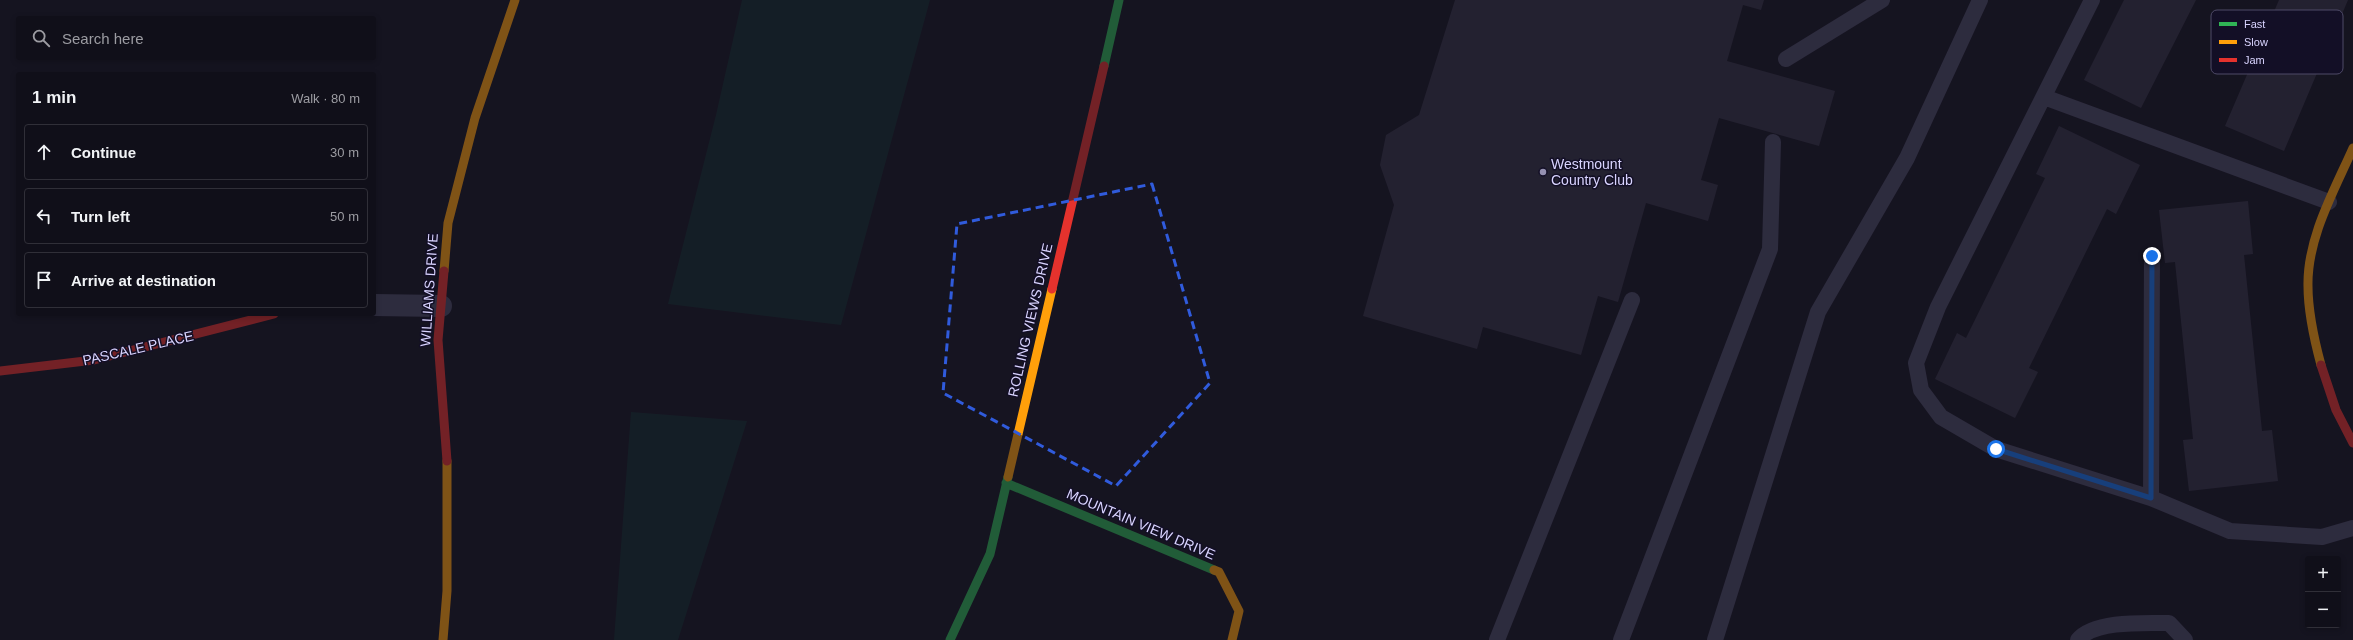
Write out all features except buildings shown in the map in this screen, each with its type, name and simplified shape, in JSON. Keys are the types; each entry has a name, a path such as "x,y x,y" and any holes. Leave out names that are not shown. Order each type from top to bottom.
{"street":[{"name":"WILLIAMS DRIVE","path":"443,640 447,591 448,480 438,340 448,223 476,118 515,0"},
{"name":"ROLLING VIEWS DRIVE","path":"950,640 990,554 1119,0"},
{"path":"2353,148 2329,202 2313,252 2308,287 2314,336 2324,381 2353,443"},
{"path":"376,305 441,306"},
{"name":"PASCALE PLACE","path":"0,371 94,360 266,316"},
{"name":"MOUNTAIN VIEW DRIVE","path":"1006,483 1219,572 1239,611 1232,640"}],"lane":[{"path":"1786,59 1882,0"},
{"path":"1715,640 1818,312 1907,158 1980,0"},
{"path":"2092,0 1938,307 1916,363 1921,390 1941,417 1996,449 2151,498 2230,531 2322,537 2353,528"},
{"path":"2044,97 2329,202"},
{"path":"1621,640 1770,249 1773,142"},
{"path":"2151,498 2152,256"},
{"path":"1497,640 1632,300"},
{"path":"2078,640 2083,634 2125,622 2169,623 2184,640"}],"highlighted area":[{"path":"1152,184 1210,383 1116,486 943,393 957,224"}],"green space":[{"path":"742,0 930,0 841,325 668,304 716,115"},
{"path":"631,412 747,421 678,640 614,640"}],"traffic: fast":[{"path":"1104,66 1119,0"},
{"path":"950,640 990,554 1008,477"},
{"path":"1006,483 1214,570"}],"traffic: slow":[{"path":"444,271 448,223 475,118 515,0"},
{"path":"2321,365 2310,316 2308,296 2309,268 2312,250 2323,215 2353,148"},
{"path":"1008,477 1052,289"},
{"path":"443,640 447,591 447,461"},
{"path":"1214,570 1219,572 1239,611 1232,640"}],"traffic: jam":[{"path":"1052,289 1104,66"},
{"path":"444,271 438,340 447,461"},
{"path":"0,371 94,360 266,316"},
{"path":"2321,365 2336,410 2353,443"}],"place":[{"name":"Westmount Country Club","path":"1543,172"}],"route":[{"path":"1996,449 2151,498 2152,256"}]}
